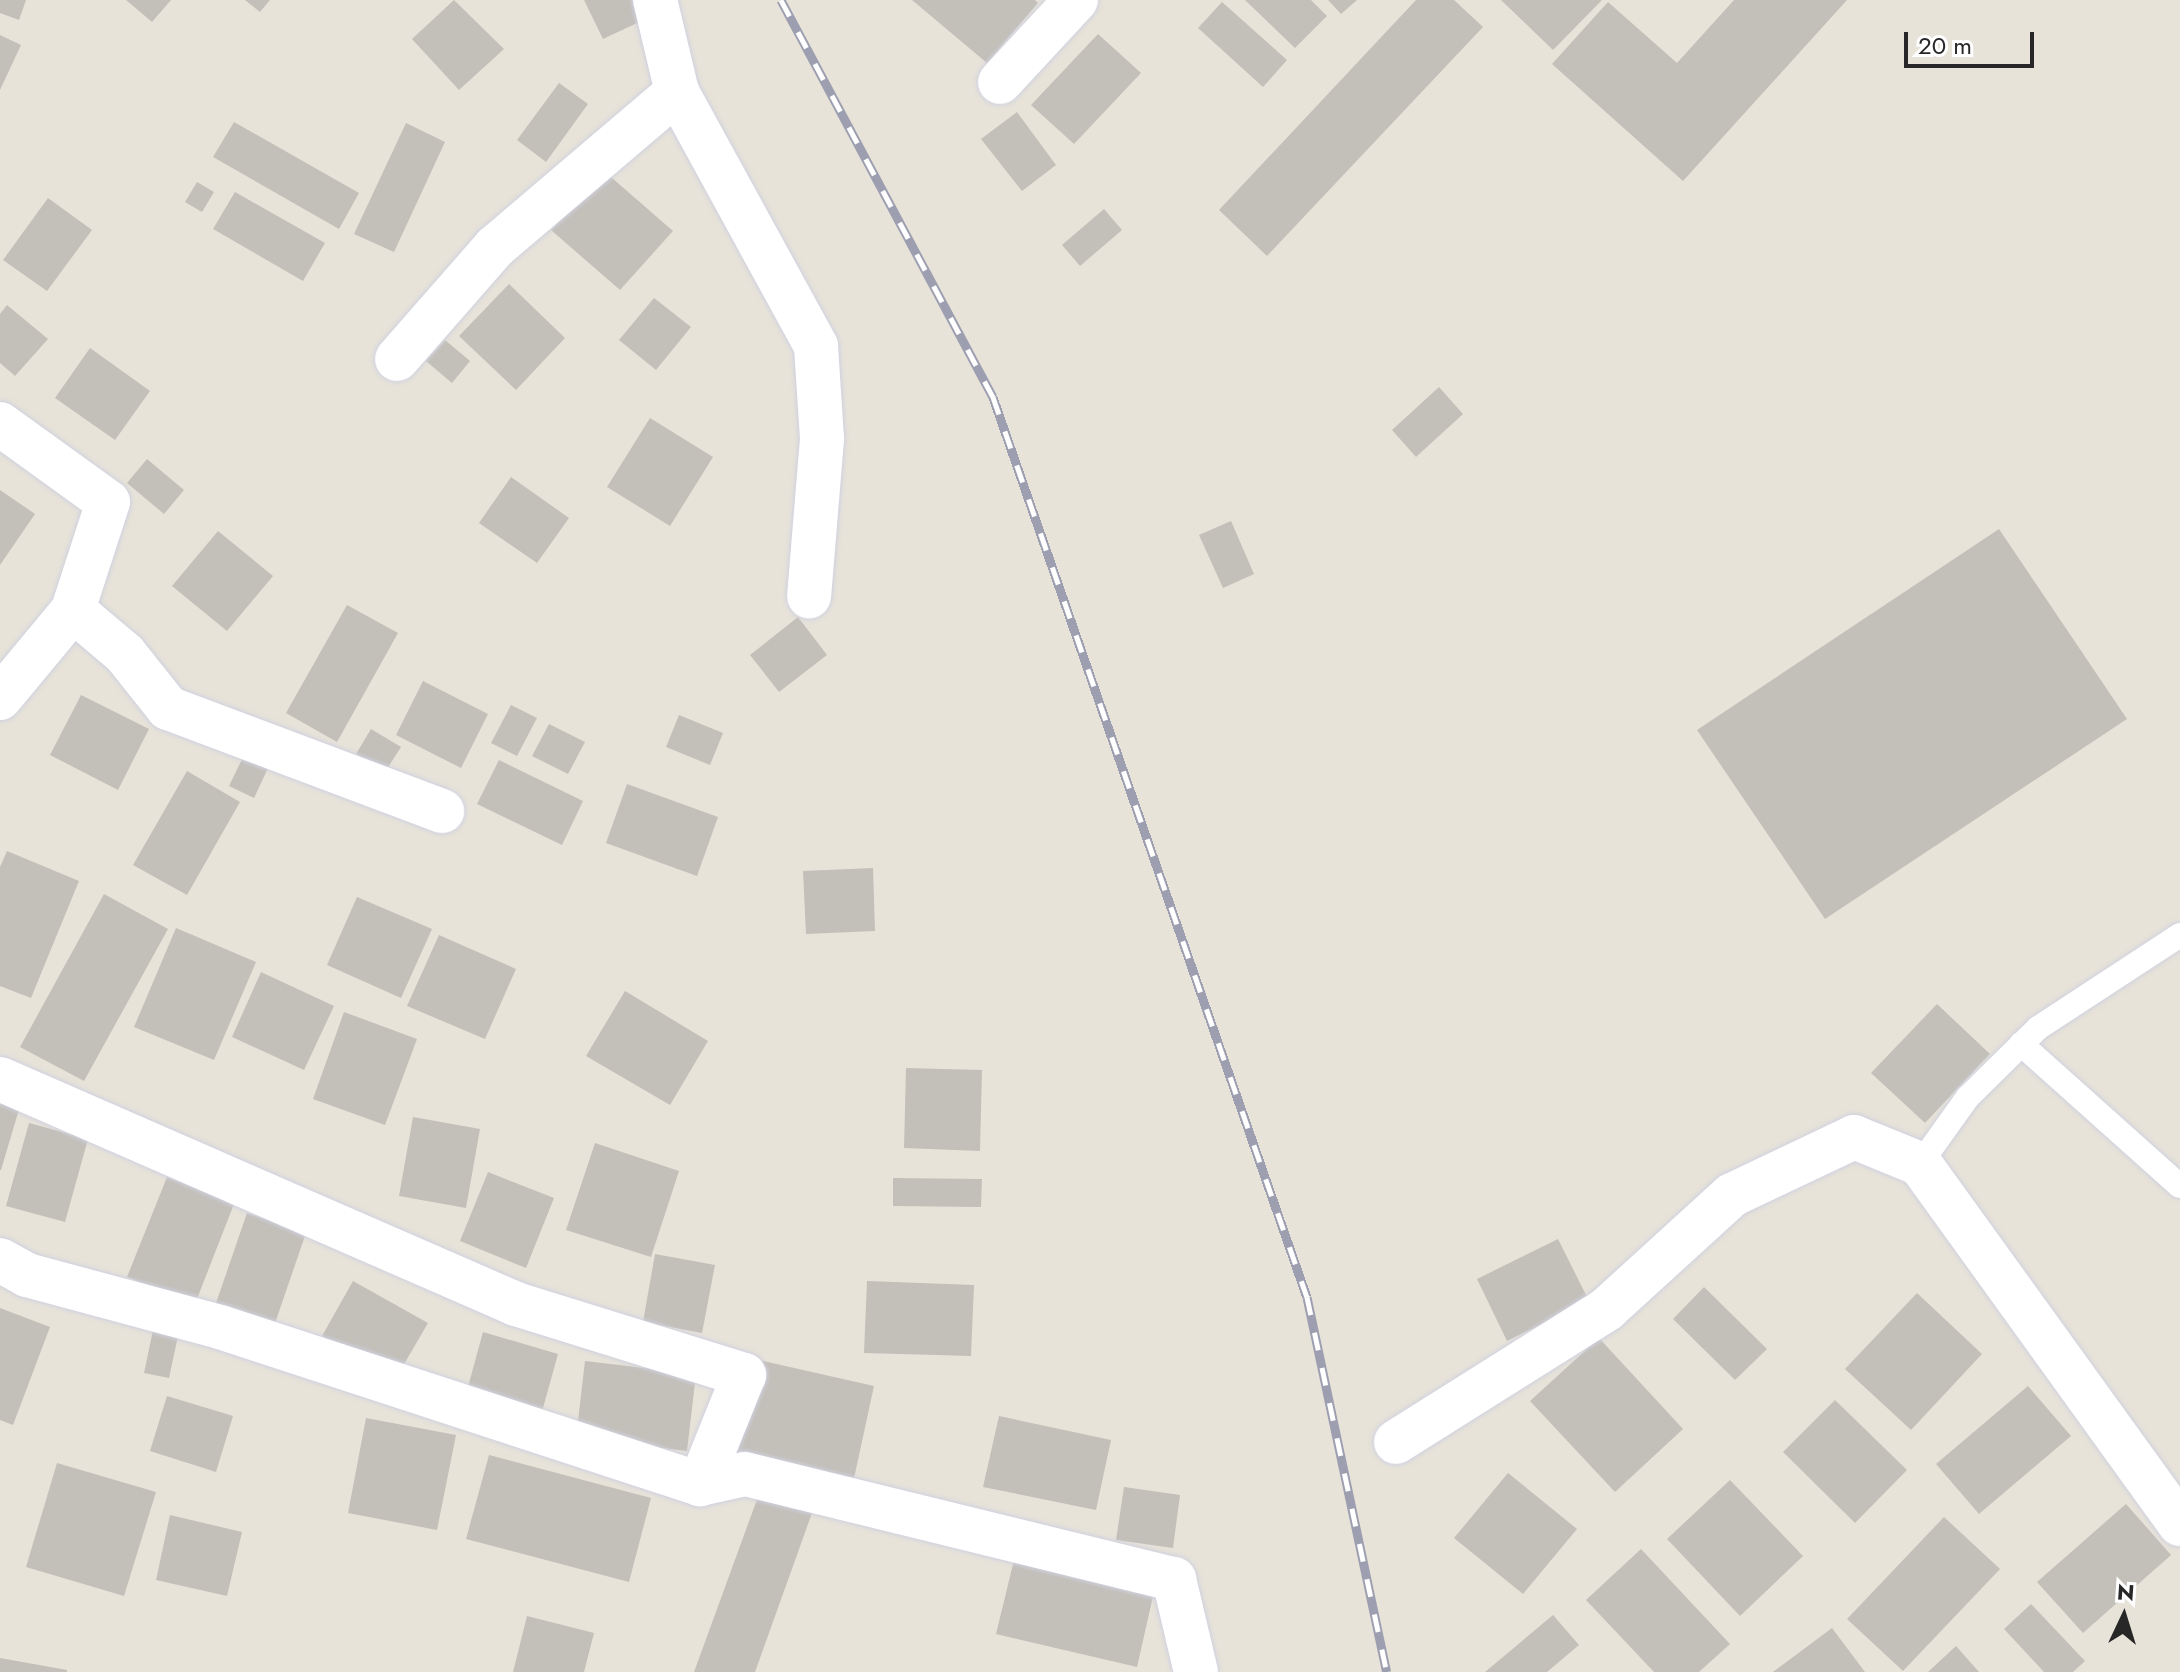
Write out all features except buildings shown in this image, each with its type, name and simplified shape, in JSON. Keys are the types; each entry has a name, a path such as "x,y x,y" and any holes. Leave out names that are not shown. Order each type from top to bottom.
{"street":[{"path":"655,0 677,92 816,346 822,439 809,596"},
{"path":"1000,82 1076,0"},
{"path":"397,359 495,247 677,92"},
{"path":"0,424 108,502 73,610 0,698"},
{"path":"73,610 125,654 168,708 442,811"},
{"path":"0,1079 516,1304 744,1375 700,1484"},
{"path":"1396,1442 1607,1309 1732,1195 1854,1137 1920,1164 2180,1524"},
{"path":"0,1260 27,1275 220,1327 700,1484 745,1474 1174,1579 1196,1672"}],"lane":[{"path":"1920,1164 1968,1097 2021,1044 2180,935"},
{"path":"2021,1044 2180,1186"}],"railway":[{"path":"781,0 993,397 1307,1297 1387,1672"}]}
